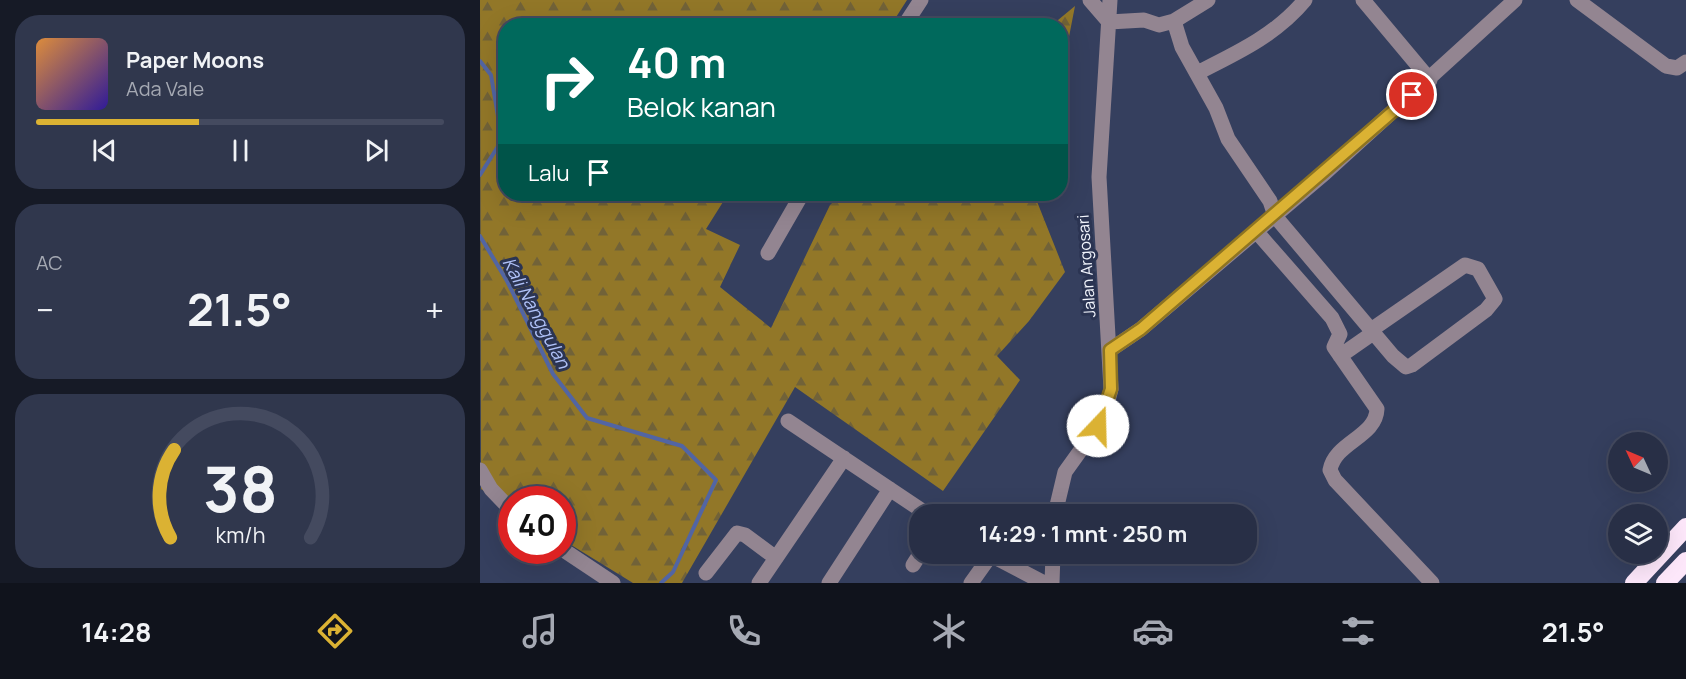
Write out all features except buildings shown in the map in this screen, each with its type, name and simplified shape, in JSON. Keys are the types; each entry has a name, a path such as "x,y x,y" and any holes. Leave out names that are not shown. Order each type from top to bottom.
{"highway":[{"path":"1634,583 1686,527"},
{"path":"1665,583 1686,561"}],"street":[{"path":"909,18 921,0"},
{"path":"1090,0 1109,22 1144,20 1159,25 1174,21 1208,0"},
{"name":"Jalan Argosari","path":"1056,504 1058,490 1065,472 1098,426 1106,409 1112,373 1103,268 1099,177 1110,0"},
{"path":"1197,74 1266,36 1291,17 1305,0"},
{"path":"1363,0 1430,80"},
{"path":"1110,350 1141,329 1275,216 1430,80 1515,0"},
{"path":"1577,0 1666,66 1677,68 1686,62"},
{"path":"1174,21 1182,47 1216,108 1228,139 1270,201 1275,216 1372,332 1399,363 1408,368 1486,310 1495,299 1478,269 1465,265 1372,332 1340,356"},
{"path":"768,253 798,201"},
{"path":"1256,231 1332,318 1340,334 1334,342 1340,356 1377,409 1377,418 1340,449 1332,460 1330,470 1335,480 1432,583"},
{"path":"789,421 912,504"},
{"path":"759,583 844,458"},
{"path":"480,470 498,496"},
{"path":"830,583 890,489"},
{"path":"706,573 737,533 745,535 776,558"},
{"path":"576,558 613,583"},
{"path":"971,583 983,564"},
{"path":"1009,564 1044,583"},
{"path":"1052,583 1053,564"}],"green space":[{"path":"480,0 907,0 895,18 498,18 498,201 724,201 706,229 740,245 720,287 771,328 830,205 834,201 1037,201 1065,272 1029,321 997,356 1020,380 943,491 795,387 682,583 633,583 576,548 576,486 498,486 498,500 481,489"},
{"path":"1075,6 1068,42 1068,18 1060,18"}],"waterway":[{"name":"Kali Nanggulan","path":"480,61 491,75 498,116"},
{"name":"Kali Nanggulan","path":"480,175 498,146"},
{"name":"Kali Nanggulan","path":"480,236 507,281 553,374 587,418 682,446 716,480 673,572 661,583"}],"route":[{"path":"1098,426 1106,409 1111,389 1110,350 1141,329 1292,201 1412,95"}]}
